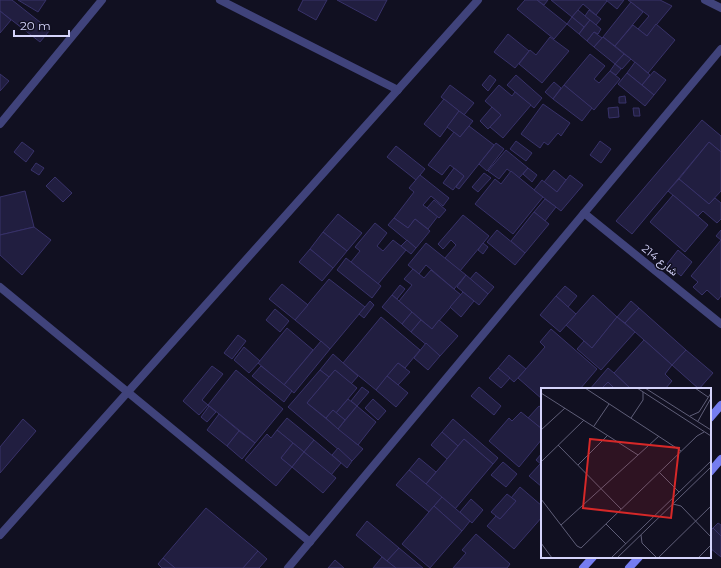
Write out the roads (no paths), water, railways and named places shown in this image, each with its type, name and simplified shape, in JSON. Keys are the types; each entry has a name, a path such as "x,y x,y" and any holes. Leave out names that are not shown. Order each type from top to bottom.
{"main road":[{"path":"711,417 721,405"},
{"path":"711,471 721,459"},
{"path":"583,568 592,558"},
{"path":"629,568 637,558"}],"street":[{"path":"0,124 102,0"},
{"path":"220,0 398,90"},
{"path":"0,536 478,0"},
{"path":"705,0 721,8"},
{"path":"288,568 721,49"},
{"name":"214 شارع","path":"584,213 721,324"},
{"path":"0,287 310,542"}]}
